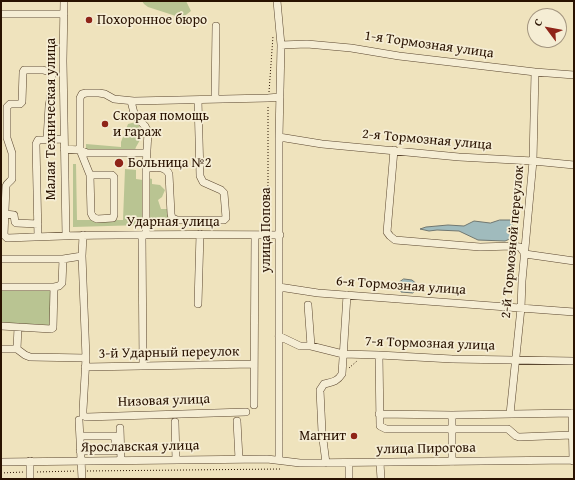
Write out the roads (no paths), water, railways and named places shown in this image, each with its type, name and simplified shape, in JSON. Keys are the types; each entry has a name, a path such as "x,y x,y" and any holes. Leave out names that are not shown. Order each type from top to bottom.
{"street":[{"name":"Малая Техническая улица","path":"64,1 64,149 66,236"},
{"name":"улица Попова","path":"278,1 281,45 278,336 279,460"},
{"path":"1,14 64,14"},
{"path":"215,99 216,26"},
{"name":"1-я Тормозная улица","path":"281,45 307,44 351,48 399,56 574,75"},
{"path":"38,224 16,223 14,215 5,214 6,186 12,179 12,153 7,138 7,107 10,104 20,104 22,102 24,70 42,70 52,74 52,89 48,106 47,140"},
{"name":"2-й Тормозной переулок","path":"510,414 521,308 522,281 533,161 536,72"},
{"path":"90,176 112,175 114,177 113,218 97,219 93,217 91,213 90,176 80,150 80,98 82,94 100,93 114,98 131,101 280,97"},
{"path":"146,168 163,168 168,170 170,174 172,218 177,220 224,220 226,218 224,193 222,190 203,182 200,176 198,100"},
{"path":"131,101 134,113 148,132 144,235 143,366"},
{"name":"2-я Тормозная улица","path":"279,137 322,144 459,157 574,165"},
{"path":"38,237 36,144 38,140 64,139"},
{"path":"64,149 80,150 88,153 146,154"},
{"path":"394,150 387,232 395,240 480,247 516,247 520,248 525,254 574,261"},
{"name":"Ударная улица","path":"5,214 4,235 7,238 200,234 280,235"},
{"path":"198,304 200,234"},
{"name":"улица Попова","path":"254,405 255,234"},
{"path":"82,479 80,436 86,358 82,256 83,236"},
{"path":"1,259 63,259 82,256"},
{"path":"1,287 59,286 62,283 63,259"},
{"path":"1,326 53,328 54,287"},
{"name":"6-я Тормозная улица","path":"279,287 318,293 574,312"},
{"path":"326,463 322,432 320,390 324,384 339,379 342,374 347,295"},
{"path":"308,305 311,346"},
{"path":"17,349 18,327"},
{"name":"7-я Тормозная улица","path":"278,336 300,346 311,346 343,354 379,354 452,359 574,361"},
{"path":"1,349 17,349 25,356 30,357 86,358"},
{"path":"379,354 380,426 386,430 508,429 519,437 572,435"},
{"name":"3-й Ударный переулок","path":"85,367 254,364"},
{"name":"Низовая улица","path":"81,418 246,412"},
{"path":"379,414 452,415 573,413 573,460"},
{"path":"452,415 452,462"},
{"path":"237,421 239,459"},
{"path":"174,422 176,460"},
{"path":"120,428 121,460"},
{"path":"80,436 115,436 115,451 80,451"},
{"name":"Ярославская улица","path":"1,462 266,458 279,460"},
{"name":"улица Пирогова","path":"279,460 300,463 573,460"},
{"path":"30,461 30,476"},
{"path":"349,463 349,479"},
{"path":"380,463 381,479"}],"water":[{"path":"500,220 511,220 514,229 512,238 505,241 478,240 459,231 429,231 420,229 448,225 464,226 474,221 490,223"},
{"path":"404,279 412,280 418,285 413,293 401,292 397,284"}],"place":[{"name":"Похоронное бюро","path":"89,20"},
{"name":"Скорая помощь и гараж","path":"105,124"},
{"name":"Больница №2","path":"119,163"},
{"name":"Магнит","path":"354,436"}]}
